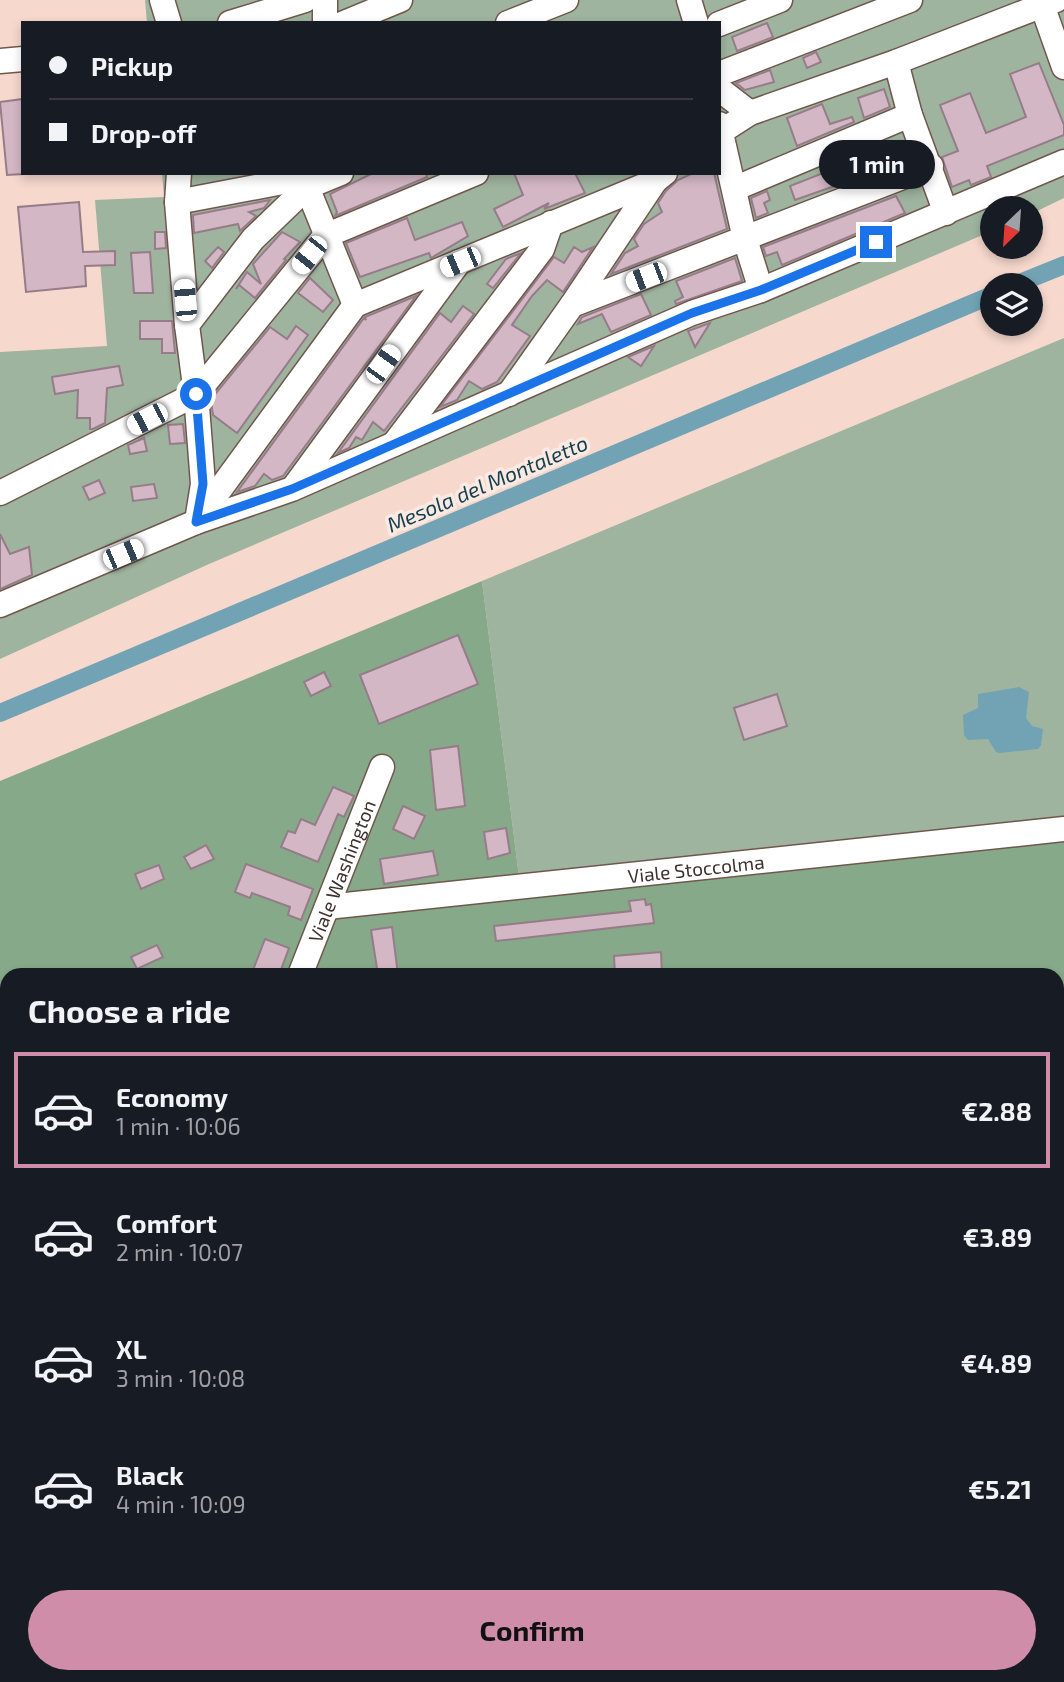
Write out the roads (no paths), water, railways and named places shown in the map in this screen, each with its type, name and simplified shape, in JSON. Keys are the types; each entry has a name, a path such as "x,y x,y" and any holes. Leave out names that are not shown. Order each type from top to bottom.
{"street":[{"path":"162,0 168,21"},
{"path":"237,21 305,0"},
{"path":"325,0 325,21"},
{"path":"349,21 400,0"},
{"path":"513,21 566,0"},
{"path":"689,0 695,21"},
{"path":"721,23 780,0"},
{"path":"721,73 910,0"},
{"path":"721,129 750,113 897,62 1049,2 1064,67"},
{"path":"0,61 21,59"},
{"path":"897,62 910,116 946,213"},
{"path":"721,91 750,113"},
{"path":"736,188 910,116"},
{"path":"721,134 736,188 745,239 761,290"},
{"path":"0,606 196,522 292,489 692,313 761,290 1064,162"},
{"path":"572,305 930,166"},
{"path":"179,175 177,202 203,484 196,522"},
{"path":"177,202 332,175"},
{"path":"0,493 196,394 325,236 471,175"},
{"path":"196,522 355,305 660,177"},
{"path":"508,395 660,177"},
{"path":"308,180 325,236 355,305"},
{"path":"187,325 253,239 308,180"},
{"path":"393,445 542,249 551,223"},
{"path":"292,489 460,262"},
{"name":"Viale Washington","path":"303,968 382,767"},
{"name":"Viale Stoccolma","path":"327,907 1064,829"}],"water":[{"path":"1019,687 1029,692 1026,718 1032,726 1043,729 1038,749 1000,753 996,752 988,739 968,740 964,735 963,715 978,708 978,694"}],"waterway":[{"name":"Mesola del Montaletto","path":"1043,274 1064,265"},
{"name":"Mesola del Montaletto","path":"0,713 980,300"}]}
